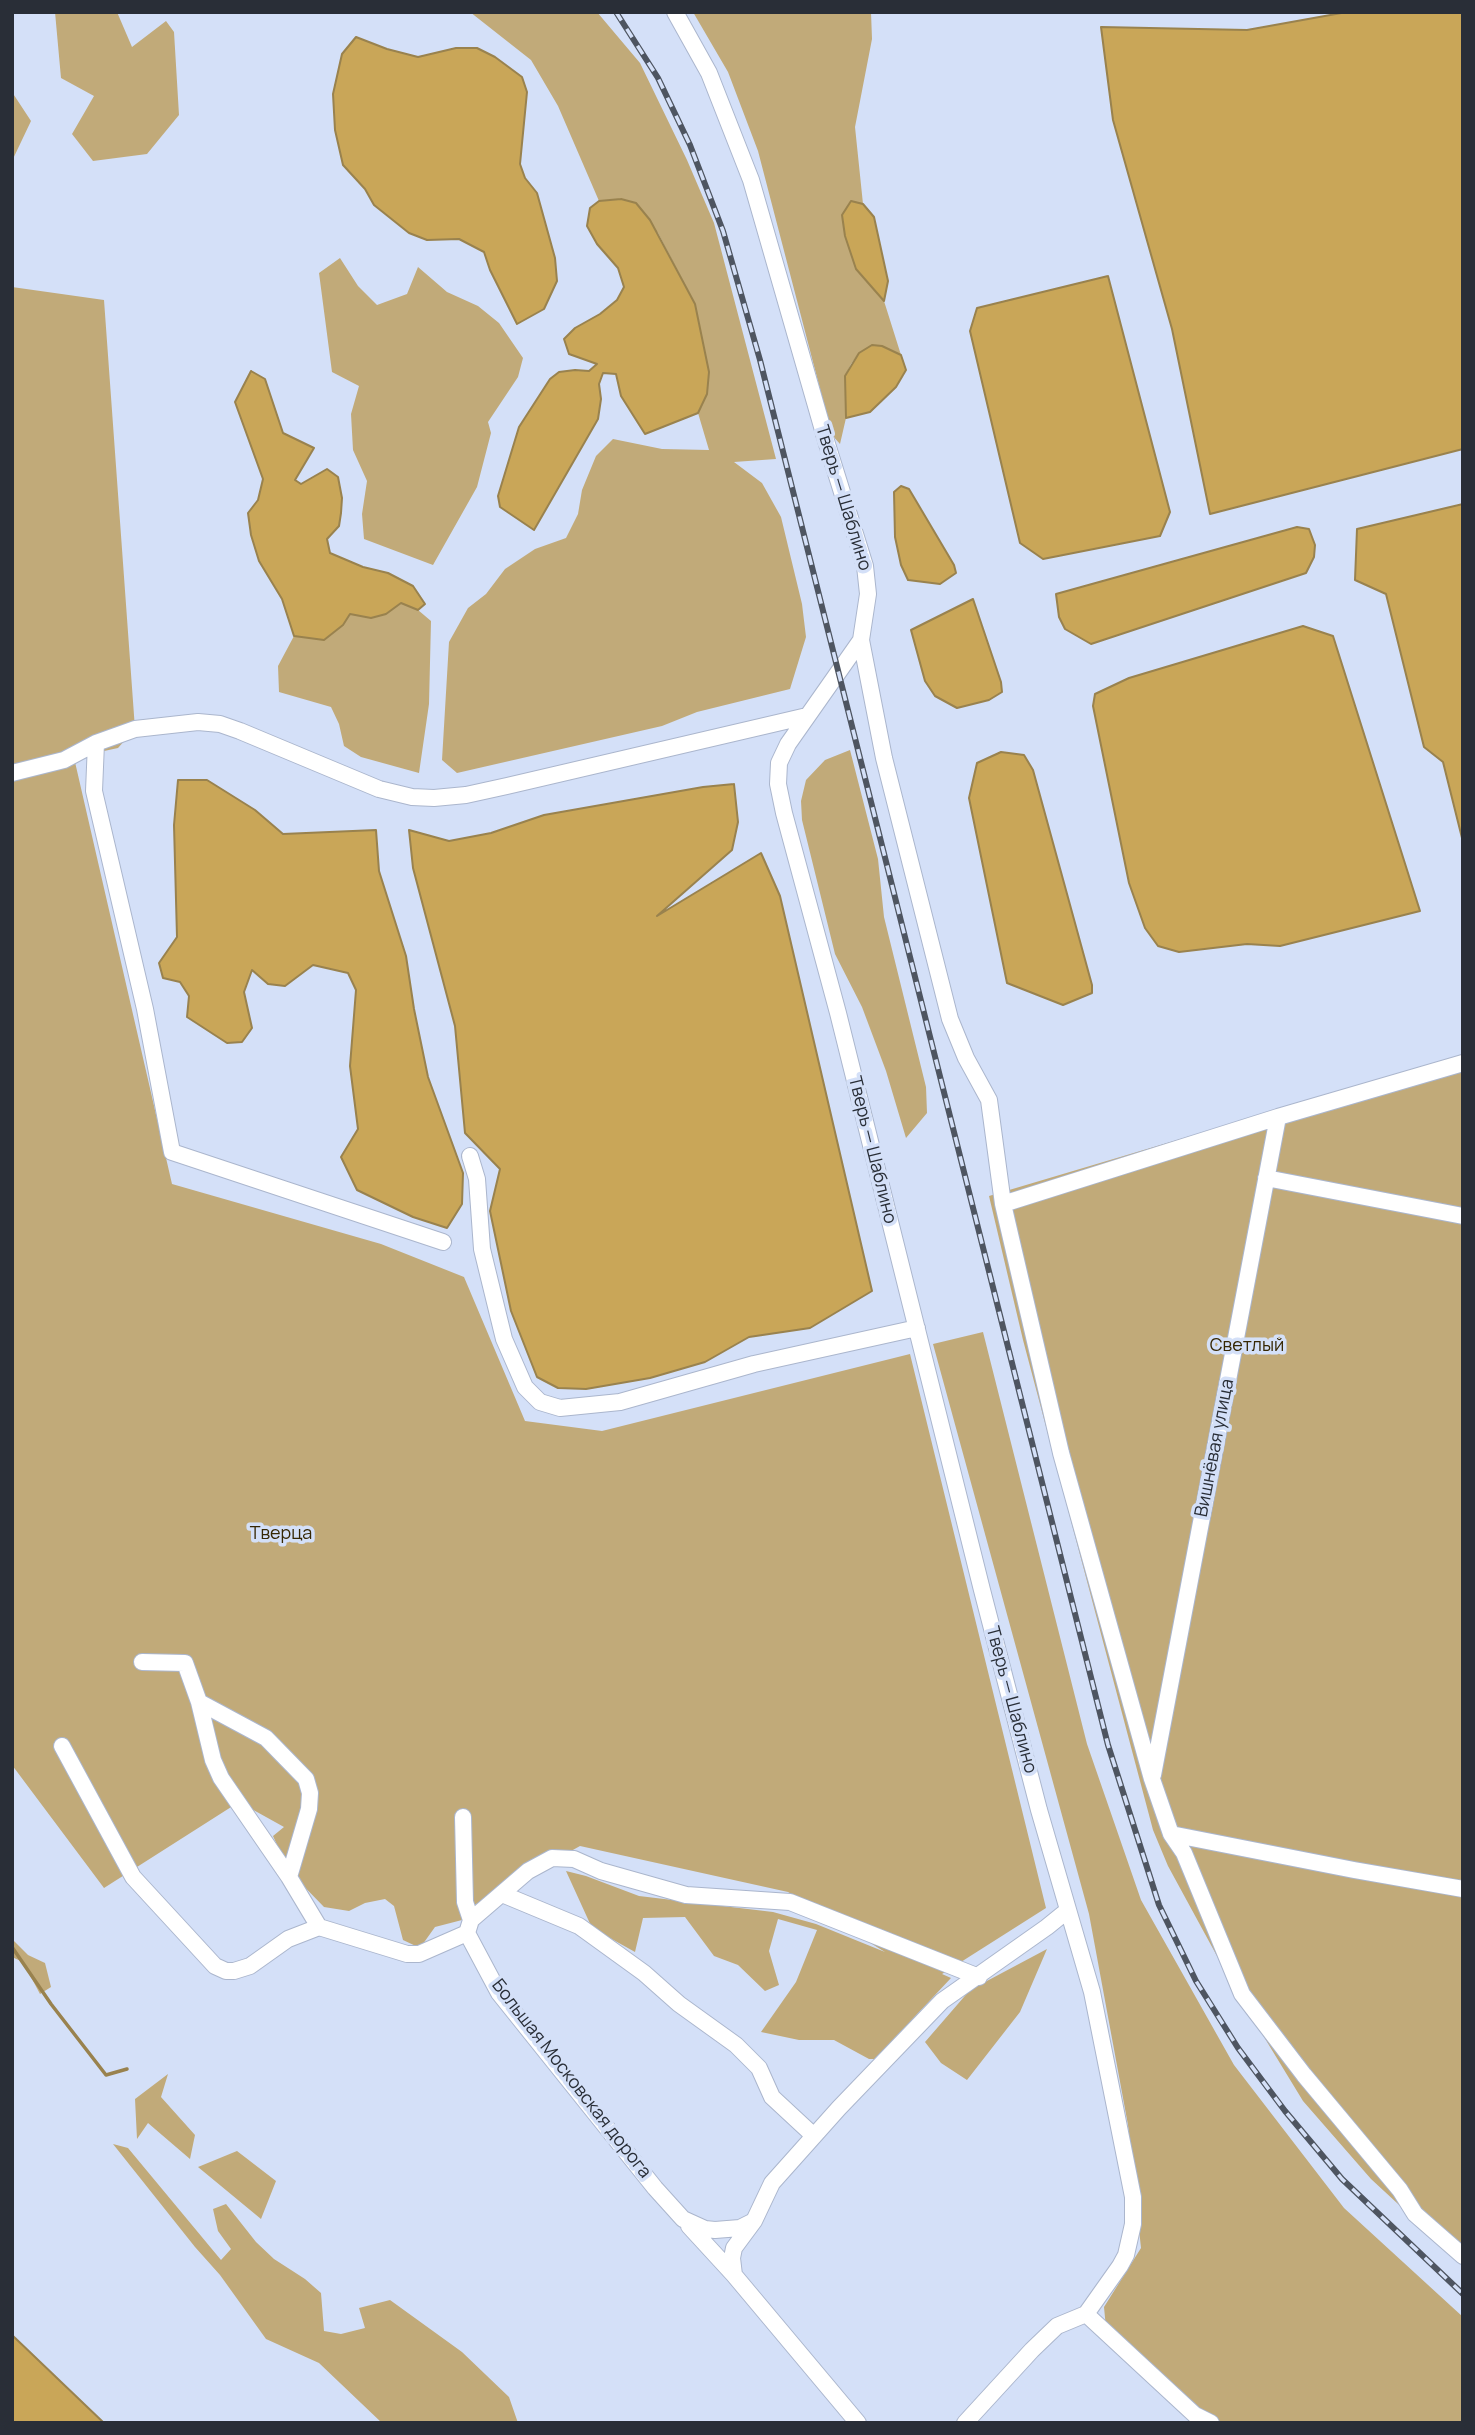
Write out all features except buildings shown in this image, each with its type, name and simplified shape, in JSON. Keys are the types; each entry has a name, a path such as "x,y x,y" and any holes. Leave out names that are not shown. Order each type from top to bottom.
{"street":[{"name":"Тверь — Шаблино","path":"675,12 709,74 740,148 761,209 827,444 865,566 868,594 861,640 782,756 778,784 985,1603 1039,1810 1092,1992 1134,2207 1132,2234 1124,2260 1086,2314"},
{"path":"861,640 884,758 950,1019 966,1058 989,1100 1003,1204 1061,1453 1152,1779 1171,1833 1184,1853 1242,1994 1304,2075 1400,2190 1415,2214 1463,2256"},
{"path":"12,773 64,760 96,743 135,729 198,722 220,724 379,789 412,797 434,798 466,795 507,786 807,716"},
{"path":"96,743 94,791 145,1009 172,1153 443,1242"},
{"path":"1003,1204 1463,1063"},
{"name":"Вишнёвая улица","path":"1152,1779 1278,1118"},
{"path":"470,1156 477,1179 482,1249 505,1339 525,1387 540,1402 560,1408 620,1402 754,1364 917,1328"},
{"path":"1266,1178 1463,1216"},
{"path":"142,1662 185,1663 213,1760 221,1778 289,1877 319,1927"},
{"path":"198,1702 267,1738 306,1779 310,1793 309,1809 289,1877"},
{"path":"62,1746 133,1877 215,1966 226,1970 250,1966 288,1939 319,1927 407,1954 419,1954 469,1927 528,1871 547,1860 574,1859 601,1871 686,1895 790,1902 979,1976"},
{"name":"Большая Московская дорога","path":"463,1816 465,1902 469,1927 499,1993 646,2178 734,2274 858,2423"},
{"path":"1171,1833 1463,1889"},
{"path":"502,1894 579,1926 644,1973 678,2004 736,2045 759,2068 772,2097 814,2136"},
{"path":"734,2274 734,2248 754,2221 772,2183 814,2136 942,2001 1068,1910"},
{"name":"Большая Московская дорога","path":"683,2219 705,2229 715,2230 740,2228 754,2221"},
{"path":"965,2423 1057,2326 1086,2314 1195,2416 1211,2423"}],"green space":[{"path":"55,12 117,12 132,47 166,21 174,32 179,115 147,154 93,161 72,134 94,96 61,78"},
{"path":"470,12 597,12 640,63 714,223 776,459 734,462 762,483 781,517 802,604 806,637 790,689 697,712 662,726 457,773 442,760 449,642 468,608 486,594 505,569 535,549 566,538 578,514 582,490 596,456 613,439 662,449 709,450 698,413 707,394 709,372 695,304 658,233 621,199 599,201 558,106 531,60"},
{"path":"693,12 871,12 872,39 855,127 863,204 851,201 856,269 884,301 901,355 887,349 859,353 851,364 845,376 846,418 840,444 832,435 758,151 728,72"},
{"path":"12,92 31,121 12,161"},
{"path":"340,258 358,286 377,305 407,294 418,267 447,292 478,306 499,323 523,358 518,377 488,422 491,433 477,487 433,565 364,539 362,514 367,481 353,450 351,414 359,386 332,372 319,273"},
{"path":"12,287 104,300 135,729 118,748 12,771"},
{"path":"401,603 418,610 431,621 429,704 419,773 361,757 344,746 339,724 331,707 279,692 278,666 294,636 324,640 343,625 350,614 372,618 386,614"},
{"path":"850,750 878,859 884,917 926,1087 927,1113 906,1138 886,1071 862,1007 835,954 802,820 801,801 806,780 825,760"},
{"name":"Тверца","path":"75,762 172,1184 381,1244 464,1277 525,1421 602,1431 910,1354 1046,1908 942,1974 951,1978 875,2059 869,2059 834,2040 799,2040 761,2032 796,1982 817,1930 778,1919 769,1951 779,1985 765,1991 738,1965 714,1956 685,1917 643,1918 635,1952 592,1928 566,1871 639,1896 773,1912 816,1924 885,1952 788,1892 580,1846 460,1913 462,1920 435,1927 420,1948 403,1940 394,1906 385,1899 365,1903 349,1911 324,1907 289,1871 273,1836 284,1827 239,1802 104,1888 12,1765 12,782"},
{"name":"Светлый","path":"1463,1055 1463,2264 1371,2179 1303,2101 1236,1991 1168,1866 1153,1830 1023,1340 989,1196"},
{"path":"983,1332 1087,1744 1141,1900 1234,2065 1344,2208 1463,2317 1463,2423 1214,2423 1106,2328 1104,2307 1141,2248 1128,2125 1089,1914 933,1344"},
{"path":"12,1939 28,1955 45,1963 51,1987 40,1994 23,1962 12,1957"},
{"path":"1047,1949 1020,2012 967,2080 941,2063 925,2042 970,1990"},
{"path":"168,2074 161,2097 195,2135 190,2159 148,2123 137,2139 135,2099"},
{"path":"113,2144 128,2148 221,2260 231,2249 218,2231 213,2209 226,2204 256,2242 274,2259 321,2293 324,2331 341,2334 365,2328 359,2308 390,2300 462,2352 509,2397 518,2423 382,2423 319,2363 266,2339 220,2275"},
{"path":"237,2151 276,2181 261,2219 198,2167"}],"shaded area":[{"path":"1347,12 1463,12 1463,449 1210,514 1172,329 1113,120 1101,27 1247,30"},
{"path":"356,37 418,57 456,48 477,48 495,57 522,77 527,92 520,164 525,178 537,193 555,258 557,281 544,309 517,324 484,252 459,239 427,240 409,233 374,205 365,189 343,165 335,130 333,94 342,54"},
{"path":"621,199 636,203 650,220 695,304 709,372 707,394 698,413 645,434 621,396 616,374 603,373 599,384 601,399 598,419 534,530 500,507 498,496 519,427 550,379 559,372 589,371 597,364 569,354 564,339 575,328 600,314 617,300 624,287 618,268 597,244 587,226 590,208 599,201"},
{"path":"851,201 863,204 874,217 888,281 884,301 856,269 845,236 842,215"},
{"path":"1108,276 1170,512 1160,536 1043,559 1020,543 970,331 977,308"},
{"path":"872,345 882,346 901,355 906,370 896,387 870,412 846,418 845,376 859,353"},
{"path":"251,371 265,379 283,433 314,448 295,480 301,484 327,469 338,477 342,498 341,513 339,526 327,539 330,553 363,567 388,573 413,586 425,604 418,610 401,603 386,614 371,618 350,614 343,625 324,640 294,636 282,599 259,561 251,535 248,513 258,500 263,479 235,402"},
{"path":"901,486 909,489 954,565 956,573 940,584 908,580 901,565 895,537 894,492"},
{"path":"1463,504 1463,842 1443,762 1424,747 1386,594 1355,580 1357,529"},
{"path":"1297,527 1309,529 1315,545 1314,557 1306,573 1091,644 1065,629 1059,617 1056,594"},
{"path":"973,599 1002,692 989,700 957,708 935,696 925,681 911,630"},
{"path":"1303,626 1333,636 1420,911 1280,946 1247,944 1179,952 1158,946 1145,928 1129,883 1093,706 1095,694 1129,678"},
{"path":"1001,752 1024,755 1033,770 1092,985 1092,993 1063,1005 1007,983 969,798 977,763"},
{"path":"178,780 207,780 255,810 283,834 376,830 379,871 406,956 428,1077 463,1173 462,1204 447,1228 413,1217 357,1190 341,1157 358,1129 350,1066 356,990 348,973 313,965 285,986 268,984 252,970 244,992 252,1028 242,1042 227,1043 187,1017 189,996 180,982 163,978 159,963 177,937 174,825"},
{"path":"734,784 738,822 732,850 657,916 761,853 780,896 872,1291 810,1328 749,1337 705,1362 650,1378 586,1389 558,1388 537,1377 511,1311 490,1211 500,1169 465,1133 455,1026 413,868 409,830 449,841 491,833 544,815"},
{"path":"12,2335 104,2423 12,2423"}],"waterway":[{"path":"12,1947 51,2004 106,2075 127,2069"}],"railway":[{"path":"616,12 658,78 690,145 723,231 760,360 1108,1745 1159,1905 1196,1981 1238,2048 1285,2111 1342,2179 1463,2294"}]}
